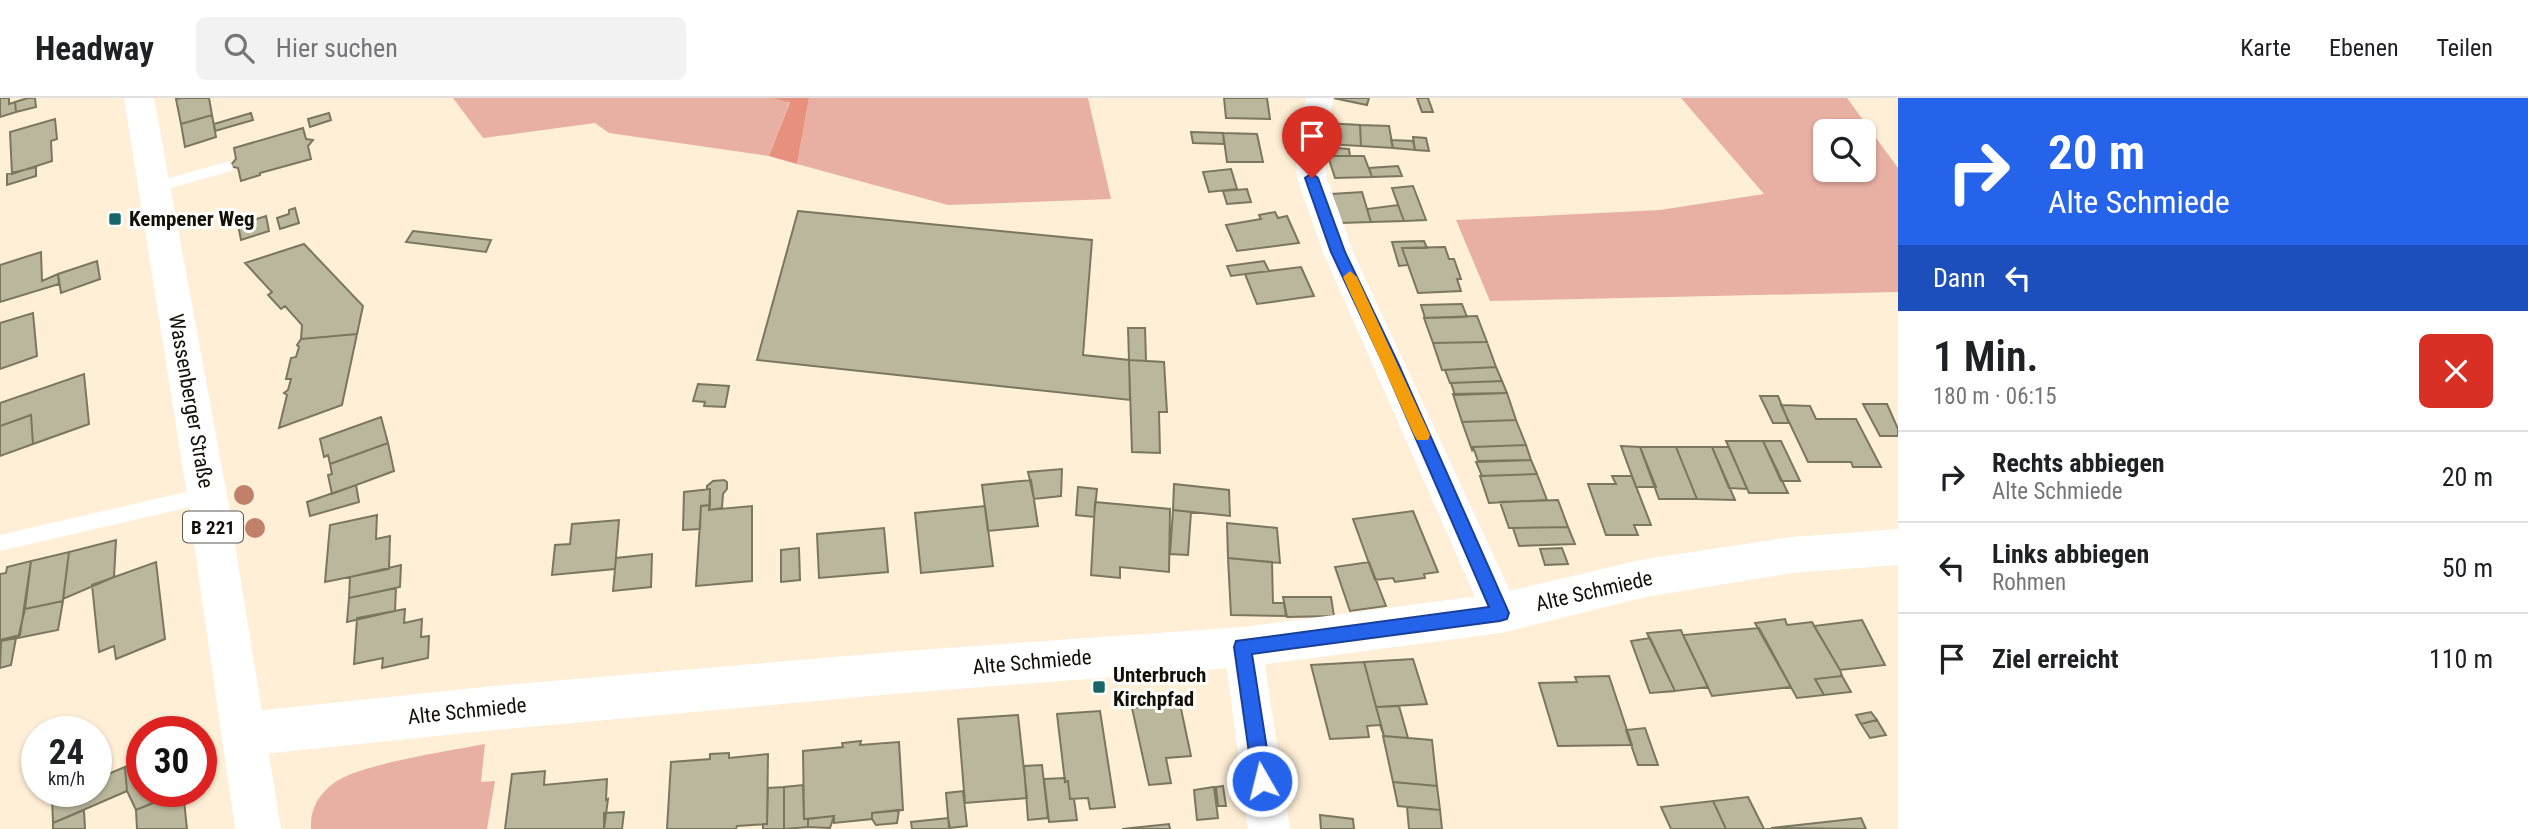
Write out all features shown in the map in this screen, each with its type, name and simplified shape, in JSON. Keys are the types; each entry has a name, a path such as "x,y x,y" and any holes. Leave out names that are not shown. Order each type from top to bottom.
{"street":[{"name":"Wassenberger Straße","path":"139,98 207,495 258,829"},
{"path":"1320,98 1309,137 1312,178 1338,252 1500,613"},
{"name":"Alte Schmiede","path":"245,734 494,708 905,672 1242,647 1500,613 1645,578 1792,555 1898,547"},
{"path":"1242,647 1269,829"}],"lane":[{"path":"153,188 226,167"},
{"path":"0,543 207,495"}],"shaded area":[{"path":"453,98 771,98 790,101 769,156 609,133 595,123 483,138"},
{"path":"771,98 809,98 797,164 769,156 790,102"},
{"path":"809,98 1088,98 1111,199 948,205 797,164"},
{"path":"1681,98 1847,98 1862,119 1813,119 1813,182 1876,182 1876,138 1898,168 1898,292 1490,301 1456,220 1660,210 1764,194"},
{"path":"485,744 481,782 495,781 487,829 311,829 312,815 319,798 334,783 346,776 406,759"}],"building":[{"path":"0,98 9,98 9,104 15,102 16,112 0,117"},
{"path":"35,98 36,107 16,112 15,102"},
{"path":"209,98 212,115 181,124 176,99"},
{"path":"1224,98 1267,98 1270,119 1226,118"},
{"path":"1333,98 1369,98 1367,105"},
{"path":"1417,98 1428,98 1433,112 1422,112"},
{"path":"251,113 253,120 215,131 214,124"},
{"path":"329,113 331,120 310,127 308,119"},
{"path":"212,115 216,137 185,147 181,124"},
{"path":"55,119 57,139 51,141 52,161 12,174 10,132"},
{"path":"1325,123 1360,125 1361,146 1325,144"},
{"path":"1360,125 1389,126 1393,148 1361,146"},
{"path":"303,128 306,139 313,140 308,146 311,159 241,181 238,168 230,166 236,159 234,148"},
{"path":"1191,132 1223,133 1224,144 1193,143"},
{"path":"1223,133 1257,134 1263,162 1227,162"},
{"path":"1413,137 1426,138 1429,151 1415,150"},
{"path":"1391,140 1413,141 1415,150 1393,148"},
{"path":"1325,147 1349,149 1350,156 1328,156"},
{"path":"1328,156 1364,156 1372,177 1335,178"},
{"path":"1398,166 1402,176 1372,177 1369,168"},
{"path":"36,167 36,176 7,185 7,174"},
{"path":"1231,169 1237,189 1209,192 1203,172"},
{"path":"1413,186 1426,220 1404,221 1392,188"},
{"path":"1247,189 1251,202 1227,204 1223,191"},
{"path":"1362,192 1371,222 1341,223 1332,194"},
{"path":"1398,205 1404,221 1371,222 1367,209"},
{"path":"295,208 299,223 280,229 277,218 289,214 289,210"},
{"path":"798,211 1092,240 1083,355 1129,360 1130,400 757,360"},
{"path":"1275,212 1278,218 1287,216 1299,243 1237,251 1226,225 1261,219 1259,215"},
{"path":"266,216 269,231 241,240 238,225"},
{"path":"413,231 491,240 486,252 406,242"},
{"path":"1424,241 1427,248 1402,248 1408,265 1399,266 1392,242"},
{"path":"304,244 363,306 357,334 301,339 302,325 285,306 281,309 268,295 272,292 245,263"},
{"path":"1445,247 1449,259 1454,259 1461,279 1457,279 1461,291 1418,293 1402,248"},
{"path":"41,252 42,281 58,274 59,284 0,302 0,265"},
{"path":"97,261 100,279 61,293 58,274"},
{"path":"1264,261 1269,271 1231,276 1227,266"},
{"path":"1301,267 1314,296 1257,304 1245,274"},
{"path":"1462,304 1467,317 1425,318 1421,305"},
{"path":"33,313 37,356 0,369 0,323"},
{"path":"1477,316 1487,342 1433,343 1424,318"},
{"path":"1128,328 1145,328 1146,361 1129,360"},
{"path":"357,334 342,405 279,428 287,395 284,393 288,390 291,379 286,379 291,358 296,357 299,347 297,345 301,339"},
{"path":"1487,342 1496,367 1442,370 1433,343"},
{"path":"1129,360 1164,362 1167,412 1159,412 1160,453 1132,452"},
{"path":"1496,367 1502,381 1450,383 1445,370"},
{"path":"84,374 89,424 33,444 31,415 0,426 0,403"},
{"path":"1502,381 1507,393 1455,395 1451,383"},
{"path":"698,384 729,386 725,407 704,406 705,402 693,401"},
{"path":"1507,393 1516,420 1462,422 1453,394"},
{"path":"1760,396 1778,396 1789,423 1773,423"},
{"path":"1863,404 1887,404 1898,429 1898,436 1880,436"},
{"path":"1781,405 1810,406 1816,419 1856,419 1881,467 1853,467 1851,462 1808,462"},
{"path":"31,415 33,444 0,456 0,426"},
{"path":"381,417 388,443 330,464 328,455 324,457 320,439"},
{"path":"1516,420 1526,445 1473,447 1472,450 1462,422"},
{"path":"1726,441 1763,441 1788,493 1749,493"},
{"path":"1763,441 1781,441 1800,481 1781,481"},
{"path":"388,443 394,471 332,494 328,475 332,474 330,464"},
{"path":"1526,445 1531,460 1478,461 1473,447"},
{"path":"1621,446 1640,447 1656,487 1636,487"},
{"path":"1640,447 1676,447 1697,499 1659,499"},
{"path":"1676,447 1712,447 1735,500 1697,499"},
{"path":"1712,447 1729,447 1747,489 1729,488"},
{"path":"1531,460 1537,474 1482,476 1476,462"},
{"path":"1062,469 1061,496 1034,499 1028,472"},
{"path":"1537,474 1547,500 1489,503 1480,476"},
{"path":"1612,476 1632,476 1651,525 1634,525 1638,535 1606,535 1588,484 1616,484"},
{"path":"1031,480 1038,526 988,531 982,485"},
{"path":"713,481 727,482 727,489 723,494 722,508 709,510 710,489 707,489 707,486"},
{"path":"1174,484 1229,490 1230,516 1173,510"},
{"path":"356,485 359,502 310,516 307,502"},
{"path":"1078,487 1097,489 1094,517 1076,515"},
{"path":"710,489 710,505 701,506 700,529 683,530 684,492"},
{"path":"1558,500 1568,527 1509,528 1500,502"},
{"path":"1095,502 1170,509 1169,572 1120,567 1120,578 1091,575"},
{"path":"710,505 709,510 752,506 752,581 696,586 701,506"},
{"path":"985,506 993,566 921,573 915,513"},
{"path":"1173,510 1191,512 1188,555 1170,554"},
{"path":"1413,511 1438,572 1424,574 1425,578 1395,582 1393,578 1375,580 1353,519"},
{"path":"377,515 376,539 390,536 389,569 325,582 330,525"},
{"path":"619,520 615,569 552,575 555,545 570,544 572,524"},
{"path":"1227,523 1277,528 1280,563 1228,558"},
{"path":"1568,527 1575,544 1519,546 1513,528"},
{"path":"884,528 888,572 819,578 817,534"},
{"path":"116,540 114,577 63,599 69,552"},
{"path":"799,548 800,580 781,582 781,550"},
{"path":"1562,548 1568,564 1545,565 1540,549"},
{"path":"69,552 63,601 25,609 31,561"},
{"path":"652,554 651,587 613,591 616,558"},
{"path":"1228,558 1272,562 1273,603 1284,603 1286,616 1231,615"},
{"path":"31,561 20,635 0,640 0,574 6,573 7,567"},
{"path":"156,562 165,639 116,659 114,646 99,652 92,585"},
{"path":"1369,562 1386,606 1350,611 1335,567"},
{"path":"401,565 400,587 349,598 350,577"},
{"path":"396,588 395,611 347,622 349,598"},
{"path":"1283,597 1331,597 1334,616 1287,617"},
{"path":"63,601 58,630 18,638 25,609"},
{"path":"405,609 404,623 422,619 421,637 429,636 428,658 382,668 383,658 354,664 357,618"},
{"path":"1785,619 1787,625 1812,622 1840,670 1842,676 1815,679 1824,695 1797,698 1755,623"},
{"path":"1862,620 1885,665 1840,670 1814,626"},
{"path":"1759,628 1791,687 1712,696 1683,635"},
{"path":"1681,630 1708,687 1675,691 1647,633"},
{"path":"16,638 11,665 0,668 1,641"},
{"path":"1650,638 1675,691 1650,693 1631,641"},
{"path":"1413,659 1427,704 1376,707 1364,662"},
{"path":"1364,662 1384,736 1380,725 1367,726 1369,737 1330,739 1311,665"},
{"path":"1609,676 1632,745 1558,746 1539,683 1577,682 1575,677"},
{"path":"1842,676 1851,692 1824,695 1815,679"},
{"path":"1180,704 1191,756 1166,758 1171,783 1149,785 1132,708"},
{"path":"1399,706 1408,738 1384,736 1376,707"},
{"path":"1100,711 1115,807 1090,809 1088,798 1070,799 1068,781 1065,782 1057,714"},
{"path":"1871,712 1877,720 1861,724 1856,715"},
{"path":"1018,715 1027,798 965,803 958,719"},
{"path":"1877,720 1886,735 1870,738 1861,724"},
{"path":"1645,728 1658,765 1638,765 1626,730"},
{"path":"1383,736 1432,740 1437,786 1393,782"},
{"path":"861,741 860,745 899,742 903,810 872,813 872,819 834,823 834,816 804,819 803,751 843,747 842,743"},
{"path":"729,753 729,758 768,754 767,824 737,826 736,829 667,829 671,762 710,759 710,754"},
{"path":"1042,765 1048,818 1028,820 1024,766"},
{"path":"125,767 126,791 112,797 112,772"},
{"path":"545,771 544,785 607,779 606,800 608,799 604,829 505,829 512,774"},
{"path":"1065,778 1065,782 1068,781 1070,799 1074,799 1077,820 1049,822 1044,779"},
{"path":"1393,782 1437,786 1440,810 1398,806"},
{"path":"803,785 804,819 808,819 808,827 784,829 784,787"},
{"path":"1223,786 1226,806 1218,806 1216,787"},
{"path":"784,787 784,829 763,829 763,824 767,824 768,788"},
{"path":"1214,787 1218,818 1197,820 1194,790"},
{"path":"963,791 967,826 949,828 946,793"},
{"path":"1748,797 1764,829 1726,829 1713,801"},
{"path":"1713,801 1726,829 1671,829 1661,807"},
{"path":"52,807 90,807 53,823"},
{"path":"143,807 185,807 187,829 137,829 136,810"},
{"path":"1407,807 1440,810 1442,829 1409,829"},
{"path":"84,810 85,829 53,829 53,823"},
{"path":"899,810 897,823 876,825 872,819 872,813"},
{"path":"624,812 622,829 604,829 604,813"},
{"path":"1320,815 1353,819 1354,829 1321,829"},
{"path":"834,816 830,828 808,827 808,819"},
{"path":"948,818 950,829 912,829 911,822"},
{"path":"1861,818 1866,829 1771,828"},
{"path":"1169,824 1170,829 1122,829"}],"slow traffic":[{"path":"1350,277 1422,435"}],"place":[{"name":"Kempener Weg","path":"115,219"},
{"name":"Unterbruch Kirchpfad","path":"1099,687"}],"route":[{"path":"1262,781 1242,647 1500,613 1338,252 1312,178"}]}
